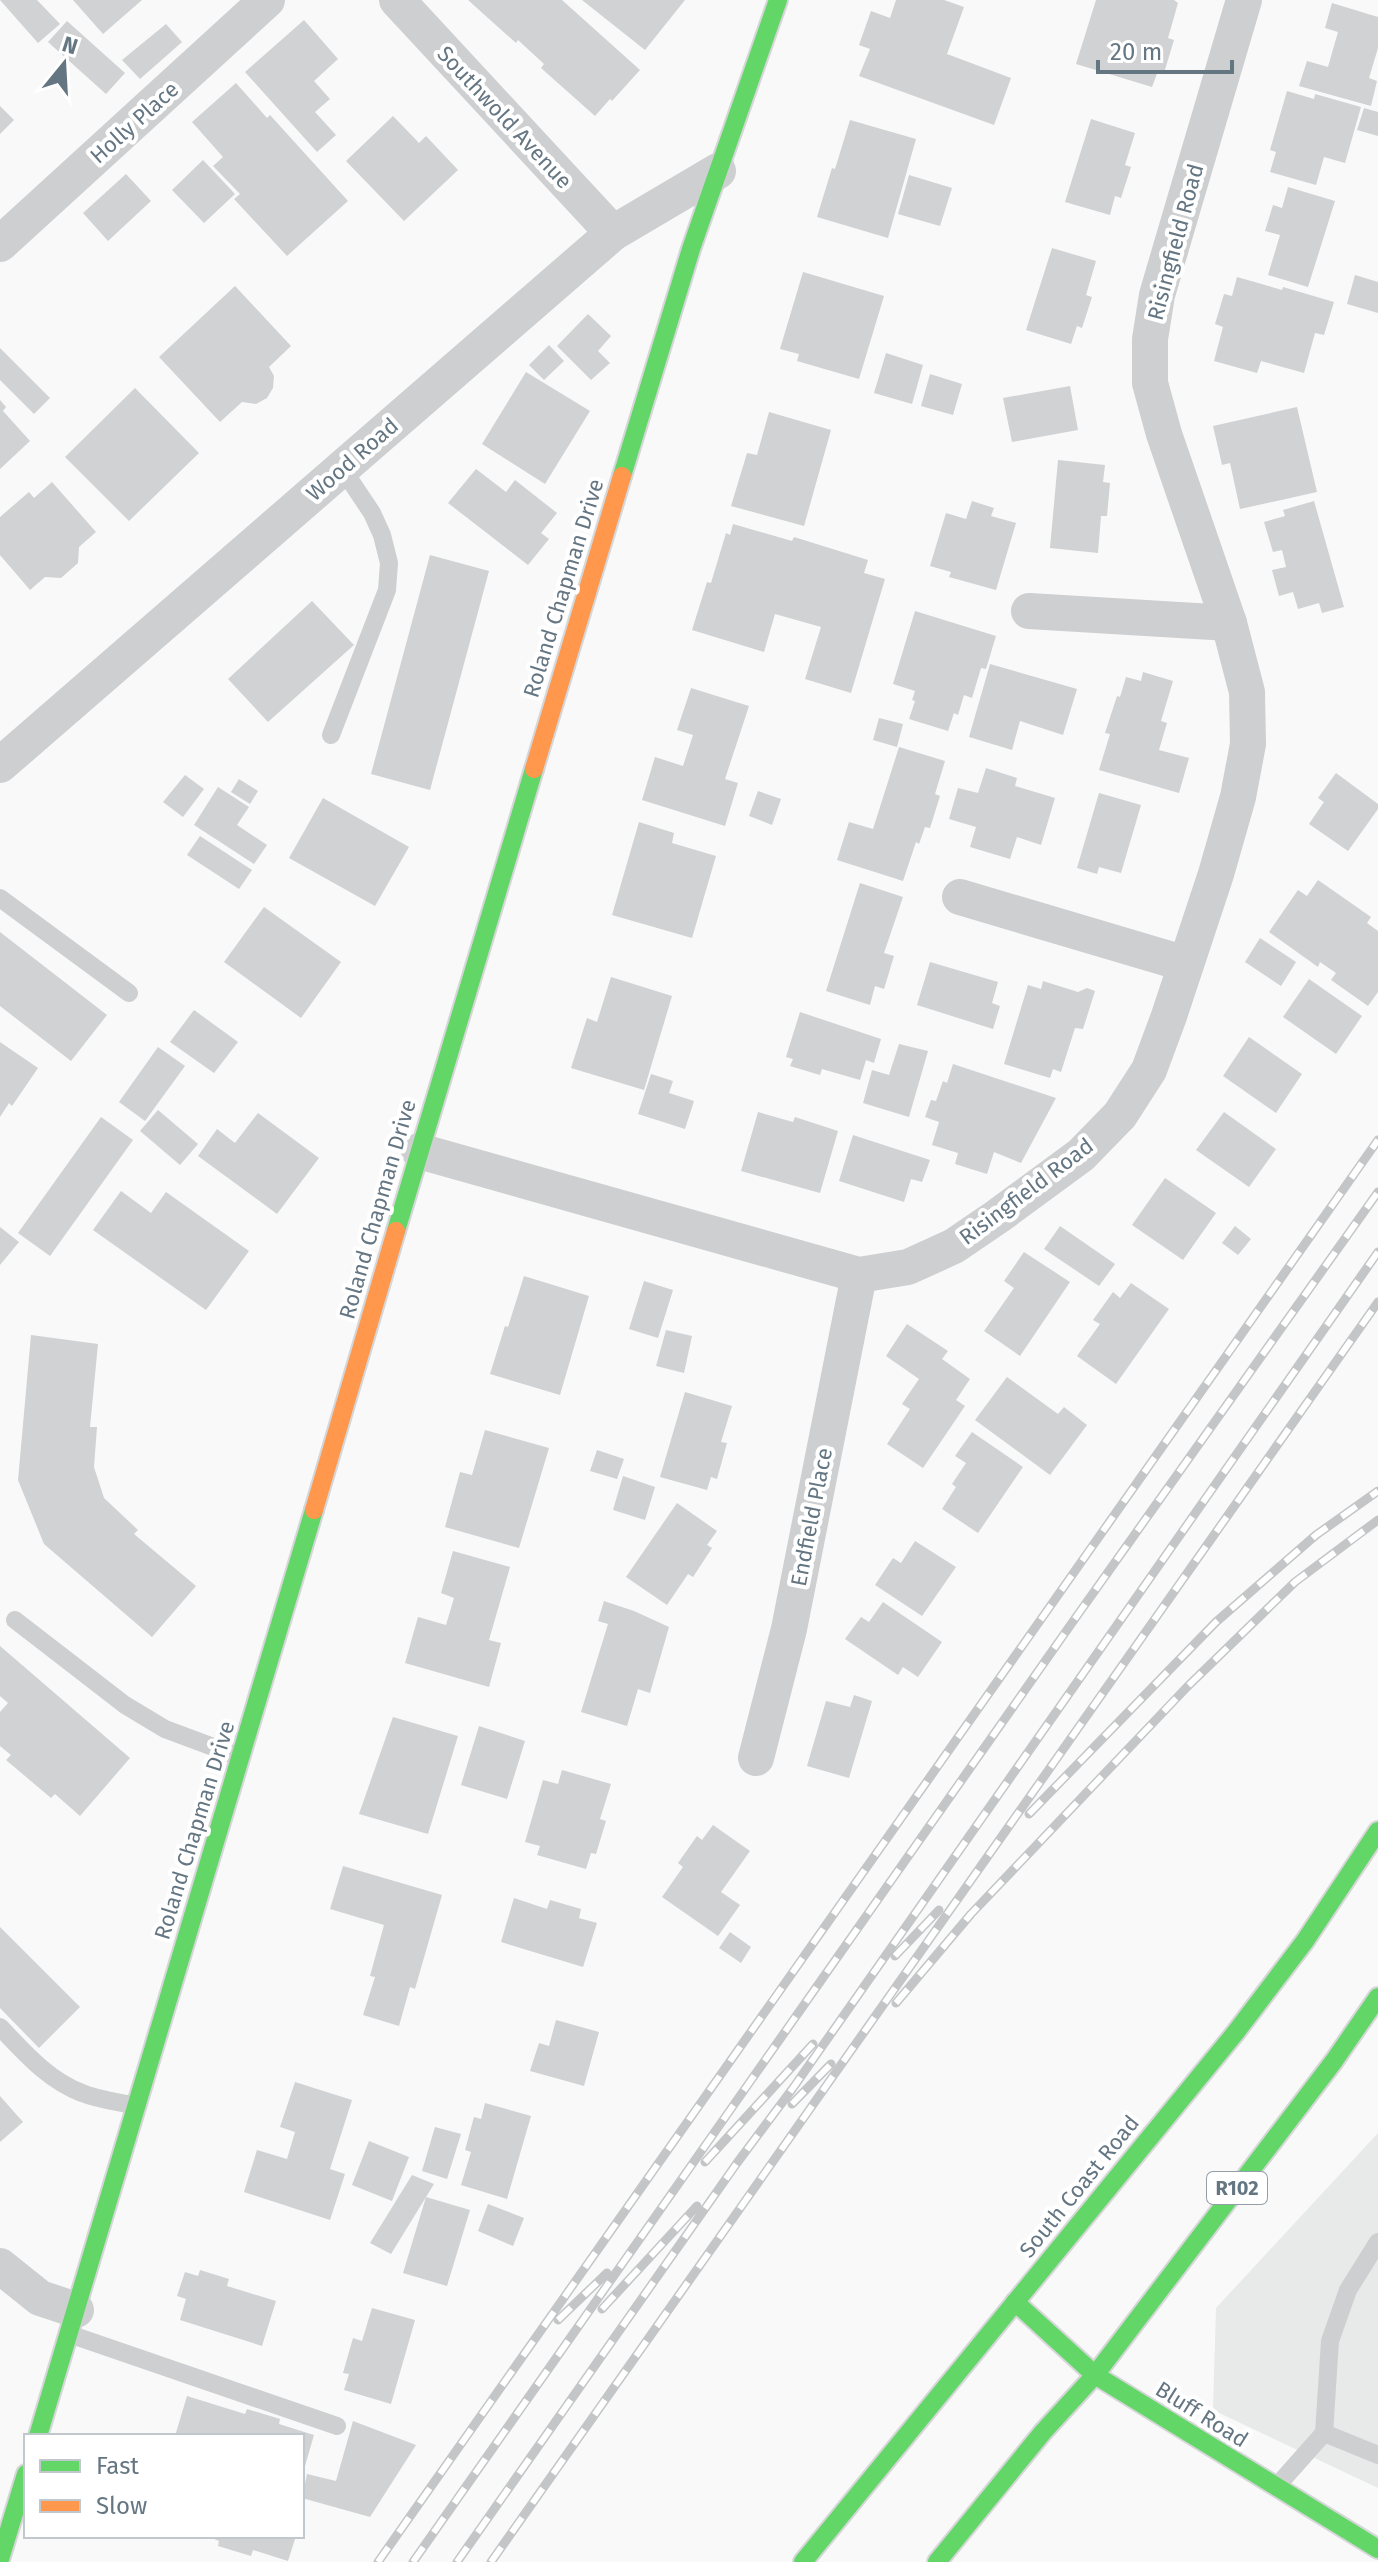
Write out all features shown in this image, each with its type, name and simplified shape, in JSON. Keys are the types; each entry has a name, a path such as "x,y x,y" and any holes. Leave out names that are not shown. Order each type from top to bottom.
{"main road":[{"name":"Roland Chapman Drive","path":"39,2434 675,301 778,0"},
{"name":"South Coast Road","path":"803,2562 1236,2032 1305,1941 1378,1831"},
{"name":"R102","path":"937,2562 1043,2432 1095,2375 1334,2061 1378,1997"},
{"name":"Bluff Road","path":"1015,2302 1095,2375 1378,2549"},
{"path":"0,2559 24,2481"}],"street":[{"name":"Holly Place","path":"0,244 267,0"},
{"name":"Southwold Avenue","path":"397,0 613,233"},
{"name":"Risingfield Road","path":"859,1275 908,1267 954,1246 1081,1155 1120,1115 1149,1070 1216,874 1238,797 1248,744 1247,692 1229,623 1164,434 1150,383 1150,339 1157,295 1244,0"},
{"name":"Wood Road","path":"0,765 613,233 718,171"},
{"path":"1029,611 1229,623"},
{"path":"960,897 1186,964"},
{"path":"419,1151 859,1275"},
{"name":"Endfield Place","path":"756,1758 789,1629 859,1275"},
{"path":"0,2266 72,2322"}],"lane":[{"path":"331,735 387,590 389,563 372,513 342,468"},
{"path":"0,898 129,993"},
{"path":"15,1620 125,1705 165,1729 241,1757"},
{"path":"0,2027 56,2081 84,2094 137,2106"},
{"path":"1276,2487 1324,2433 1330,2341 1348,2290 1378,2242"},
{"path":"72,2322 337,2426"},
{"path":"1324,2433 1378,2455"}],"shaded area":[{"path":"1378,2133 1378,2488 1213,2410 1216,2308"}],"building":[{"path":"0,0 37,0 60,24 38,43"},
{"path":"73,0 142,0 103,34"},
{"path":"468,0 562,0 640,70 595,116 541,68 544,64 518,40 516,43"},
{"path":"582,0 685,0 645,50"},
{"path":"896,0 944,0 964,7 947,54 1011,78 994,125 859,76 870,49 859,45 871,11 890,18"},
{"path":"1096,0 1174,0 1178,3 1168,38 1174,40 1164,73 1158,71 1152,87 1076,64"},
{"path":"1332,3 1378,17 1378,48 1369,78 1377,81 1371,106 1299,86 1307,61 1328,67 1338,32 1325,28"},
{"path":"304,20 338,59 314,81 330,99 315,112 336,135 317,152 245,72"},
{"path":"67,21 125,73 106,94 48,42"},
{"path":"166,24 182,42 140,79 122,60"},
{"path":"236,83 267,118 270,115 348,201 287,256 234,199 240,194 213,166 223,157 192,122"},
{"path":"1287,91 1314,99 1315,94 1361,107 1345,163 1324,157 1316,185 1270,172 1276,152 1270,150"},
{"path":"0,106 14,120 0,134"},
{"path":"1364,108 1378,112 1378,136 1357,130"},
{"path":"393,116 419,143 426,136 458,170 404,221 346,161"},
{"path":"1091,119 1135,133 1125,165 1131,167 1121,198 1115,196 1110,215 1065,202"},
{"path":"850,120 916,139 888,238 817,217"},
{"path":"203,160 235,194 204,223 172,190"},
{"path":"126,174 151,201 108,241 83,213"},
{"path":"909,175 952,188 940,226 898,214"},
{"path":"1288,187 1335,201 1308,287 1268,275 1280,235 1265,231 1273,205 1282,208"},
{"path":"1052,248 1096,261 1086,295 1092,297 1082,328 1077,326 1071,344 1026,330"},
{"path":"803,272 884,296 859,379 797,361 799,354 780,349"},
{"path":"1355,275 1378,282 1378,313 1347,304"},
{"path":"1237,277 1334,302 1324,335 1315,333 1304,373 1261,361 1257,373 1214,361 1223,327 1215,324 1224,294 1232,296"},
{"path":"235,286 291,346 269,367 274,376 273,388 267,398 256,404 242,402 220,422 159,357"},
{"path":"588,314 611,336 598,351 610,363 591,380 557,346"},
{"path":"549,345 564,361 544,380 529,365"},
{"path":"0,348 50,398 34,414 0,380"},
{"path":"886,353 923,365 912,404 874,393"},
{"path":"526,372 590,411 545,484 482,444"},
{"path":"930,374 962,384 953,415 921,406"},
{"path":"1070,386 1078,430 1012,442 1003,398"},
{"path":"135,388 199,453 129,521 65,457"},
{"path":"0,400 6,407 3,411 30,441 0,469"},
{"path":"1297,407 1317,492 1240,509 1230,463 1222,465 1213,426"},
{"path":"769,412 831,430 804,526 731,506 747,453 757,455"},
{"path":"1058,460 1105,465 1103,482 1110,483 1107,516 1101,516 1098,553 1050,548"},
{"path":"476,469 506,492 515,480 557,513 541,533 549,539 528,565 448,503"},
{"path":"52,482 96,532 79,547 78,563 61,578 45,577 30,590 0,555 0,517 29,492 34,498"},
{"path":"972,501 994,508 991,516 1016,523 996,590 949,577 951,572 930,566 946,513 966,519"},
{"path":"1314,501 1344,607 1322,613 1319,603 1298,609 1293,592 1279,596 1272,570 1286,567 1282,550 1273,552 1264,522 1285,516 1283,510"},
{"path":"733,524 792,541 794,537 868,560 864,573 885,579 851,693 805,679 821,627 775,614 764,652 692,630 707,582 711,583 726,533 730,535"},
{"path":"430,555 489,571 430,790 371,774"},
{"path":"312,601 354,645 268,722 228,679"},
{"path":"915,611 996,636 986,669 981,668 972,698 964,695 958,715 954,713 948,731 909,719 915,691 893,684"},
{"path":"990,664 1077,689 1063,735 1020,721 1012,750 969,737"},
{"path":"1143,672 1173,681 1161,721 1167,723 1159,750 1189,758 1179,793 1099,770 1110,734 1105,733 1117,696 1120,697 1126,677 1141,681"},
{"path":"691,688 749,706 725,779 738,783 725,826 642,800 655,757 683,766 693,735 677,730"},
{"path":"879,718 903,724 897,747 873,740"},
{"path":"899,747 945,761 935,794 940,796 930,828 925,827 919,844 916,842 903,881 837,860 849,822 873,829"},
{"path":"986,768 1017,778 1015,786 1055,798 1041,845 1017,837 1010,859 970,847 976,827 949,819 958,788 978,793"},
{"path":"1336,773 1378,804 1378,809 1348,851 1309,824 1324,802 1318,798"},
{"path":"185,775 204,789 183,817 163,802"},
{"path":"239,779 258,791 250,804 231,792"},
{"path":"218,787 249,807 237,825 267,845 254,864 194,825"},
{"path":"758,791 781,799 772,825 749,816"},
{"path":"1099,793 1141,805 1121,873 1099,867 1097,874 1077,868"},
{"path":"323,798 409,847 375,906 289,858"},
{"path":"639,822 674,833 672,843 716,856 692,938 612,915"},
{"path":"200,836 252,870 239,889 187,855"},
{"path":"1318,880 1371,917 1367,923 1378,931 1378,992 1368,1006 1331,980 1336,973 1320,962 1318,967 1269,932 1298,890 1307,896"},
{"path":"860,883 903,897 884,953 894,956 884,989 875,986 870,1005 826,991"},
{"path":"264,907 341,962 301,1018 224,962"},
{"path":"0,932 107,1015 71,1061 0,1006"},
{"path":"1260,938 1296,962 1281,986 1245,962"},
{"path":"930,962 998,982 992,1003 1000,1006 993,1029 917,1005"},
{"path":"611,977 672,996 644,1090 571,1068 587,1018 597,1022"},
{"path":"1309,979 1362,1016 1336,1054 1283,1017"},
{"path":"1043,981 1078,992 1087,988 1095,991 1083,1029 1075,1028 1061,1072 1053,1069 1050,1078 1004,1064 1028,985 1041,989"},
{"path":"194,1010 238,1042 214,1073 170,1042"},
{"path":"800,1012 881,1039 874,1063 866,1060 860,1080 822,1069 820,1075 790,1066 793,1059 786,1057"},
{"path":"1249,1037 1302,1074 1276,1113 1223,1076"},
{"path":"0,1042 38,1068 12,1106 9,1103 0,1117"},
{"path":"899,1044 928,1051 909,1117 863,1103 872,1070 889,1075"},
{"path":"158,1047 185,1066 145,1121 119,1102"},
{"path":"953,1064 1056,1098 1021,1163 994,1152 987,1174 955,1164 958,1153 932,1145 939,1122 925,1117 931,1100 936,1101 943,1081 947,1083"},
{"path":"651,1074 673,1081 669,1093 694,1101 685,1129 638,1114"},
{"path":"158,1110 198,1144 180,1165 140,1131"},
{"path":"758,1112 793,1122 795,1117 838,1131 820,1193 741,1171"},
{"path":"1224,1112 1276,1149 1249,1187 1196,1150"},
{"path":"258,1113 319,1158 277,1214 198,1156 217,1129 235,1143"},
{"path":"101,1117 133,1140 50,1256 18,1233"},
{"path":"853,1135 930,1160 922,1182 911,1179 904,1202 839,1181"},
{"path":"1165,1178 1216,1213 1183,1260 1132,1225"},
{"path":"121,1191 151,1213 166,1192 249,1251 206,1310 93,1230"},
{"path":"1060,1226 1115,1264 1099,1286 1044,1249"},
{"path":"1235,1226 1251,1239 1238,1255 1222,1243"},
{"path":"0,1227 19,1242 0,1265"},
{"path":"1024,1252 1070,1282 1020,1356 984,1331 1014,1288 1004,1281"},
{"path":"524,1276 589,1296 560,1395 490,1374"},
{"path":"644,1281 673,1290 658,1338 629,1329"},
{"path":"1131,1283 1169,1309 1116,1384 1077,1356 1100,1324 1093,1320 1113,1292 1120,1298"},
{"path":"907,1324 948,1351 942,1359 970,1379 956,1400 965,1406 923,1468 887,1444 910,1409 902,1404 919,1379 886,1356"},
{"path":"666,1330 692,1336 684,1373 656,1366"},
{"path":"31,1335 98,1344 90,1427 97,1427 94,1467 104,1498 138,1530 134,1534 196,1586 152,1637 44,1544 18,1480"},
{"path":"1007,1377 1058,1414 1064,1407 1087,1425 1050,1475 975,1420"},
{"path":"685,1392 732,1406 721,1442 727,1443 717,1479 711,1477 707,1490 660,1477"},
{"path":"485,1430 549,1448 519,1548 445,1527 460,1472 472,1475"},
{"path":"972,1432 1023,1467 978,1533 942,1509 956,1487 952,1484 966,1463 955,1456"},
{"path":"597,1450 624,1459 617,1479 590,1471"},
{"path":"623,1476 655,1487 645,1520 613,1510"},
{"path":"677,1503 717,1531 707,1545 712,1548 693,1577 688,1574 667,1605 626,1577"},
{"path":"915,1541 956,1567 922,1616 875,1585 893,1558 901,1563"},
{"path":"453,1551 510,1567 489,1640 501,1643 489,1687 405,1663 418,1617 446,1625 454,1598 441,1593"},
{"path":"604,1601 669,1627 650,1693 638,1689 627,1726 581,1712 608,1624 598,1621"},
{"path":"883,1602 942,1642 918,1677 903,1667 898,1675 845,1639 861,1617 869,1622"},
{"path":"0,1646 130,1758 80,1816 55,1794 51,1798 6,1760 11,1755 0,1746 0,1712 8,1703 0,1696"},
{"path":"854,1695 872,1701 849,1778 807,1766 826,1701 850,1707"},
{"path":"393,1717 458,1736 428,1834 359,1814"},
{"path":"479,1726 525,1741 507,1799 461,1785"},
{"path":"562,1770 611,1784 600,1819 606,1821 596,1854 591,1853 586,1869 537,1855 540,1846 525,1842 543,1780 558,1784"},
{"path":"713,1825 750,1851 721,1892 740,1905 718,1936 662,1897 683,1867 678,1863 697,1836 702,1840"},
{"path":"343,1866 442,1895 415,1989 410,1987 399,2026 363,2015 375,1977 370,1976 384,1925 330,1909"},
{"path":"514,1898 547,1909 550,1900 581,1909 579,1918 597,1923 583,1967 501,1942"},
{"path":"0,1927 80,2007 39,2048 0,2008"},
{"path":"730,1932 751,1947 741,1963 719,1948"},
{"path":"556,2020 599,2032 584,2086 530,2071 539,2043 549,2046"},
{"path":"295,2082 352,2100 330,2169 345,2174 330,2220 244,2192 257,2150 287,2159 295,2132 280,2127"},
{"path":"0,2096 23,2122 0,2142"},
{"path":"485,2103 531,2116 507,2199 461,2185 471,2152 465,2150 474,2117 481,2119"},
{"path":"435,2127 461,2134 447,2179 422,2171"},
{"path":"369,2141 409,2157 392,2201 352,2185"},
{"path":"412,2175 434,2184 391,2254 370,2243"},
{"path":"426,2197 470,2210 447,2286 403,2273"},
{"path":"488,2204 524,2218 513,2246 478,2231"},
{"path":"200,2270 229,2279 227,2286 276,2301 262,2346 180,2320 186,2299 177,2296 185,2272 198,2276"},
{"path":"372,2308 415,2320 391,2404 344,2390 349,2374 343,2373 353,2338 362,2341"},
{"path":"187,2396 245,2414 247,2409 280,2419 279,2424 314,2435 304,2470 304,2434 176,2434"},
{"path":"353,2421 416,2445 370,2517 304,2499 307,2474 336,2481"},
{"path":"212,2538 295,2538 288,2561 253,2550 251,2556 218,2546 219,2541"}],"railway":[{"path":"378,2562 1378,1140"},
{"path":"413,2562 1378,1192"},
{"path":"457,2562 1378,1252"},
{"path":"491,2562 1378,1302"},
{"path":"1029,1814 1216,1622 1316,1535 1378,1491"},
{"path":"896,2003 971,1914 1187,1687 1295,1582 1378,1520"},
{"path":"895,1956 939,1910"},
{"path":"705,2162 813,2044"},
{"path":"792,2104 831,2064"},
{"path":"602,2309 697,2206"},
{"path":"558,2320 607,2273"}],"traffic: fast":[{"path":"622,476 691,249 778,0"},
{"path":"396,1231 534,769"},
{"path":"39,2434 314,1510"},
{"path":"803,2562 1236,2032 1305,1941 1378,1831"},
{"path":"937,2562 1043,2432 1095,2375 1334,2061 1378,1997"},
{"path":"1015,2302 1095,2375 1378,2549"},
{"path":"0,2559 24,2481"}],"traffic: slow":[{"path":"534,769 622,476"},
{"path":"314,1510 396,1231"}]}
